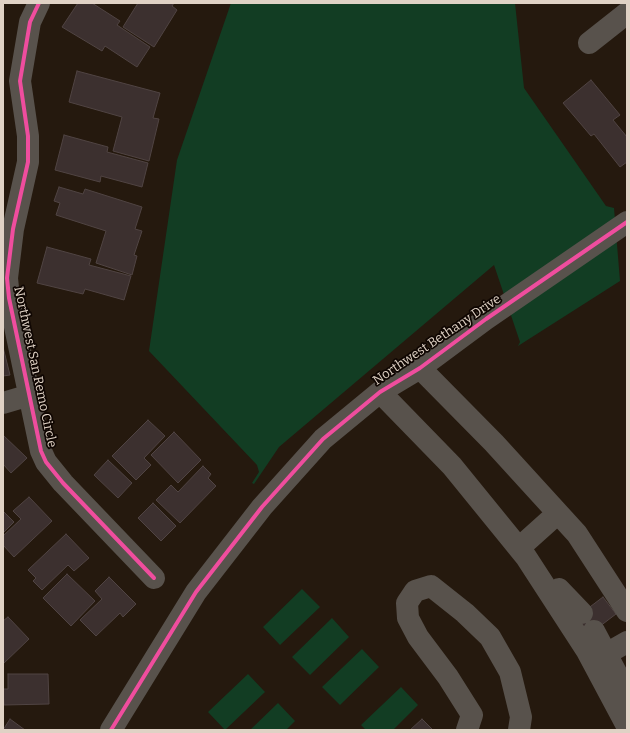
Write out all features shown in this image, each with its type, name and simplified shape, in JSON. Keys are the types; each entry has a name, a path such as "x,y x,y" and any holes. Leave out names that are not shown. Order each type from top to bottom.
{"street":[{"name":"Northwest San Remo Circle","path":"39,3 30,22 20,81 28,136 28,162 13,229 7,278 8,298 30,395 40,451 52,471 154,578"},
{"path":"589,43 627,13"},
{"name":"Northwest Bethany Drive","path":"111,730 196,592 262,507 323,438 380,392 420,368 486,319 627,222"},
{"path":"420,368 494,443 577,534 627,611"},
{"path":"380,392 452,466 519,548 587,651 627,726"},
{"name":"Northwest San Remo Circle","path":"3,404 30,395"},
{"path":"519,548 558,513"},
{"path":"532,566 565,594 588,622 627,693"},
{"path":"467,730 472,715 448,677 418,637 408,618 407,603 416,591 430,586 465,613 490,637 510,672 521,716 519,730"},
{"path":"606,654 627,642"}],"green space":[{"path":"231,3 515,3 524,88 606,206 614,208 620,281 518,346 520,342 494,265 279,447 254,484 252,483 259,472 257,465 149,351 177,160"},
{"path":"302,589 320,607 280,645 263,627"},
{"path":"332,618 349,637 310,675 292,657"},
{"path":"362,649 379,667 340,705 322,687"},
{"path":"248,674 265,692 225,730 208,712"},
{"path":"401,687 418,705 393,730 366,730 361,725"},
{"path":"278,703 295,721 286,730 250,730"}],"building":[{"path":"78,3 92,3 120,21 117,25 150,47 137,67 105,46 102,51 62,27"},
{"path":"138,3 174,3 172,6 177,10 154,47 123,27"},
{"path":"77,71 160,93 153,118 159,119 149,161 113,151 122,117 69,102"},
{"path":"591,80 620,115 613,120 627,137 627,162 620,167 594,134 591,136 563,103"},
{"path":"64,135 108,147 107,152 148,163 142,187 101,176 100,182 55,170"},
{"path":"59,187 83,194 85,189 142,207 135,229 142,231 134,255 137,256 132,275 96,263 106,231 56,215 60,203 54,201"},
{"path":"47,247 91,259 89,265 131,276 124,300 85,289 83,294 37,283"},
{"path":"3,347 10,375 3,376"},
{"path":"148,420 165,436 144,458 151,465 136,480 112,456"},
{"path":"174,432 201,460 178,483 151,455"},
{"path":"3,435 27,458 11,473 3,464"},
{"path":"108,460 132,483 118,498 94,475"},
{"path":"203,466 211,474 208,478 216,486 180,523 156,500 171,485 178,492"},
{"path":"29,497 52,521 14,557 3,545 3,536 21,519 13,511"},
{"path":"153,503 176,526 161,541 138,518"},
{"path":"3,511 14,522 3,533"},
{"path":"66,534 89,558 74,571 68,565 42,590 33,581 36,578 28,570"},
{"path":"67,574 95,601 71,626 43,598"},
{"path":"109,577 136,604 123,617 120,613 96,636 80,620 102,599 95,591"},
{"path":"603,597 616,614 587,636 574,619"},
{"path":"8,617 29,639 3,664 3,621"},
{"path":"8,674 48,674 49,704 4,705 3,689 8,689"},
{"path":"10,719 25,730 3,730"},
{"path":"422,719 433,730 410,730"}],"cycle path":[{"path":"39,3 30,22 20,81 28,136 28,162 13,229 7,278 9,298 41,451 46,462 63,483 154,578"},
{"path":"111,730 196,592 262,507 323,439 380,392 420,368 486,319 627,222"}]}
